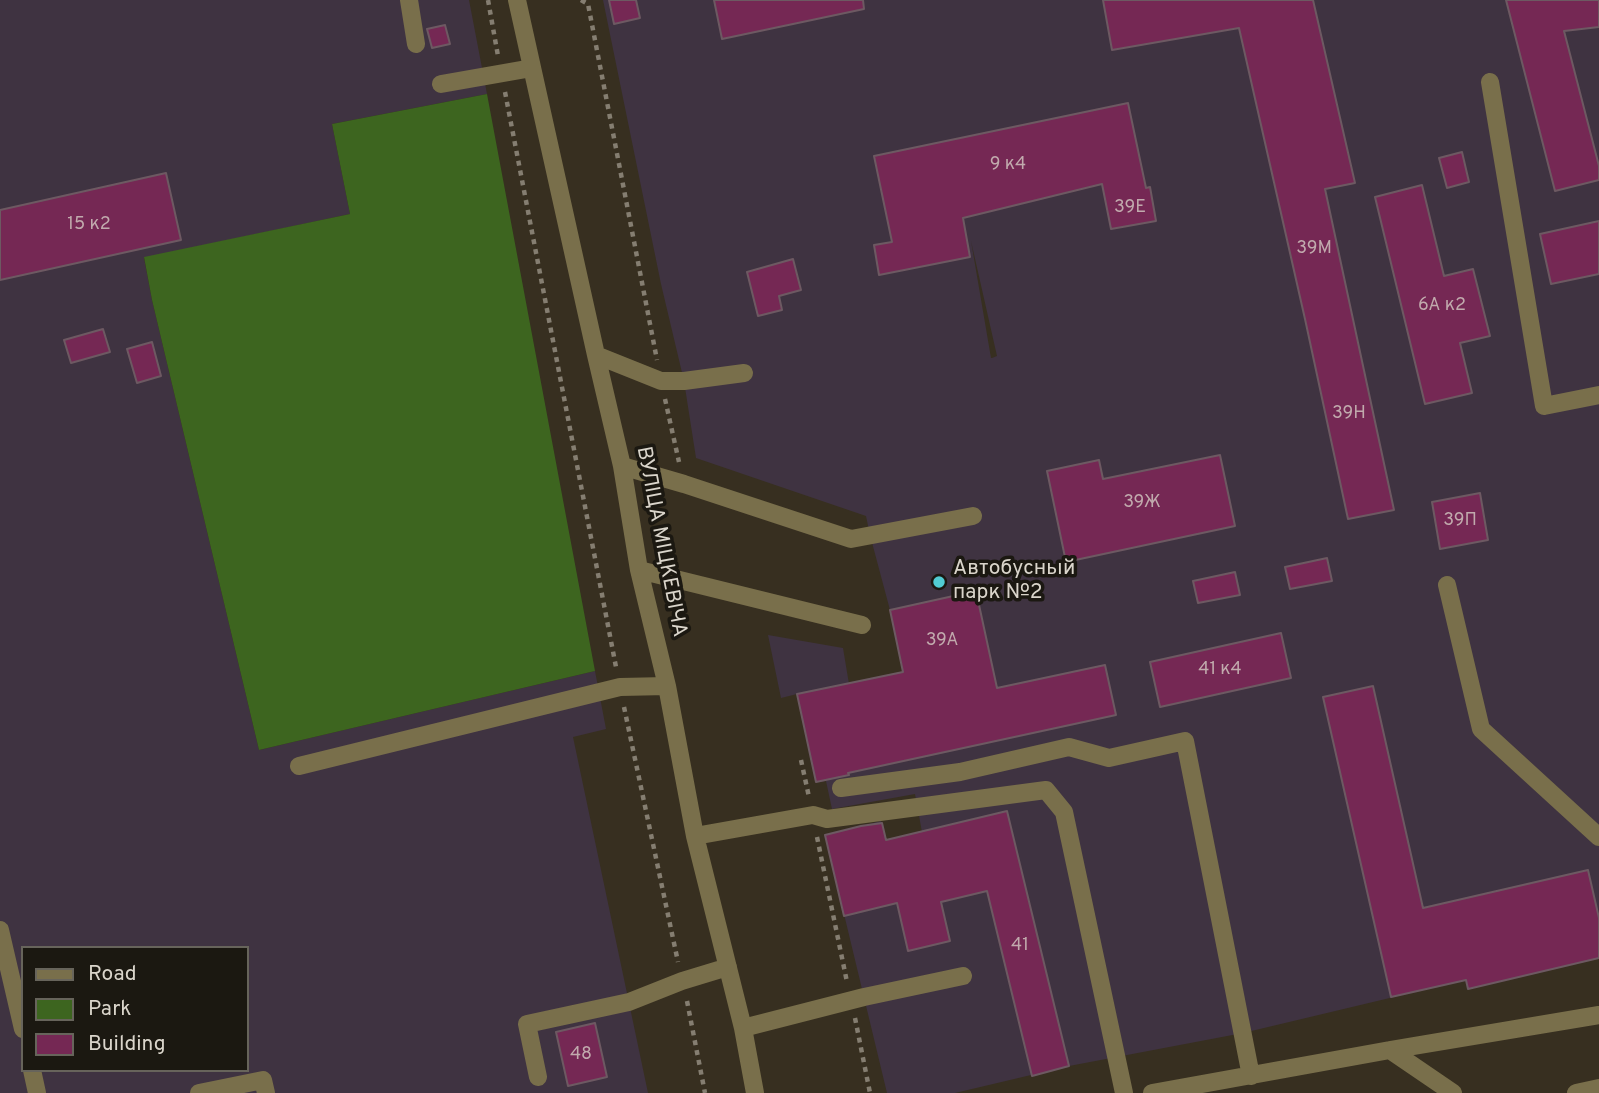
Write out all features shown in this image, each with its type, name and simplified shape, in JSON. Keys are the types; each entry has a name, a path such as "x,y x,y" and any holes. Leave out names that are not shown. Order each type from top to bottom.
{"street":[{"path":"409,0 415,44"},
{"name":"ВУЛІЦА МІЦКЕВІЧА","path":"517,0 622,466 639,570 667,686 695,836 743,1028 755,1093"},
{"path":"441,84 531,68"},
{"path":"1490,82 1544,407 1599,395"},
{"path":"596,355 661,381 684,381 744,373"},
{"path":"622,466 851,538 973,516"},
{"path":"639,570 862,625"},
{"path":"1447,585 1481,729 1599,837"},
{"path":"299,766 620,687 667,686"},
{"path":"841,789 960,772 1069,747 1109,758 1185,741 1251,1076"},
{"path":"695,836 813,815 827,819 1045,790 1063,812 1124,1093"},
{"path":"0,930 21,1020"},
{"path":"538,1077 527,1024 629,1002 682,981 728,967"},
{"path":"743,1028 851,1000 963,976"},
{"path":"1152,1093 1390,1050 1599,1017"},
{"path":"1390,1050 1452,1093"},
{"path":"32,1072 37,1093"},
{"path":"199,1093 263,1080 266,1093"},
{"path":"1576,1093 1599,1088"}],"path":[{"path":"488,0 620,687 705,1093"},
{"path":"581,0 588,4 661,381 684,484"},
{"path":"801,760 870,1093"}],"shaded area":[{"path":"0,0 469,0 487,94 332,124 350,214 144,258 259,750 595,671 606,729 573,737 648,1093 0,1093"},
{"path":"603,0 1599,0 1599,958 1468,989 1459,951 1434,959 1440,986 1243,1033 1069,1066 955,1093 887,1093 825,835 881,821 886,840 922,832 915,794 832,809 826,781 816,782 797,694 781,698 768,635 843,648 849,684 903,672 866,516 696,458 684,381 661,284","holes":["971,241 997,356 991,358"]}],"green space":[{"path":"487,94 595,671 259,750 144,257 350,214 332,124"}],"building":[{"path":"609,0 636,0 640,18 614,24"},
{"path":"714,0 863,0 864,9 722,39"},
{"path":"1103,0 1313,0 1355,183 1325,189 1394,510 1348,519 1239,28 1112,50"},
{"path":"1506,0 1599,0 1599,27 1564,31 1599,166 1599,180 1555,191"},
{"path":"445,25 450,44 432,48 427,29"},
{"path":"1128,103 1146,188 1150,187 1156,221 1111,229 1102,184 963,218 970,257 879,275 874,245 892,242 874,156"},
{"path":"1462,152 1469,182 1447,188 1439,158"},
{"path":"166,173 181,240 0,280 0,210"},
{"path":"1422,185 1444,276 1473,269 1490,336 1460,343 1472,393 1425,404 1375,197"},
{"path":"1599,221 1599,274 1551,284 1540,234"},
{"path":"793,259 801,290 779,296 782,310 758,316 747,272"},
{"path":"103,329 110,352 71,363 64,340"},
{"path":"152,342 161,376 137,383 127,349"},
{"path":"1220,455 1235,526 1066,562 1047,471 1099,460 1103,479"},
{"path":"1480,493 1488,540 1440,549 1432,502"},
{"path":"1327,558 1332,581 1290,589 1285,567"},
{"path":"1235,572 1240,595 1198,603 1193,581"},
{"path":"976,591 997,688 1105,665 1116,715 816,782 797,694 903,672 890,610"},
{"path":"1281,633 1291,678 1160,707 1150,662"},
{"path":"1373,686 1423,908 1588,870 1599,918 1599,958 1468,989 1466,980 1391,997 1323,697"},
{"path":"1007,811 1069,1066 1032,1076 987,891 941,902 950,941 908,951 897,903 844,916 825,835 882,823 886,840"},
{"path":"595,1023 607,1077 568,1086 556,1032"}],"place":[{"name":"Автобусный парк №2","path":"939,582"}]}
